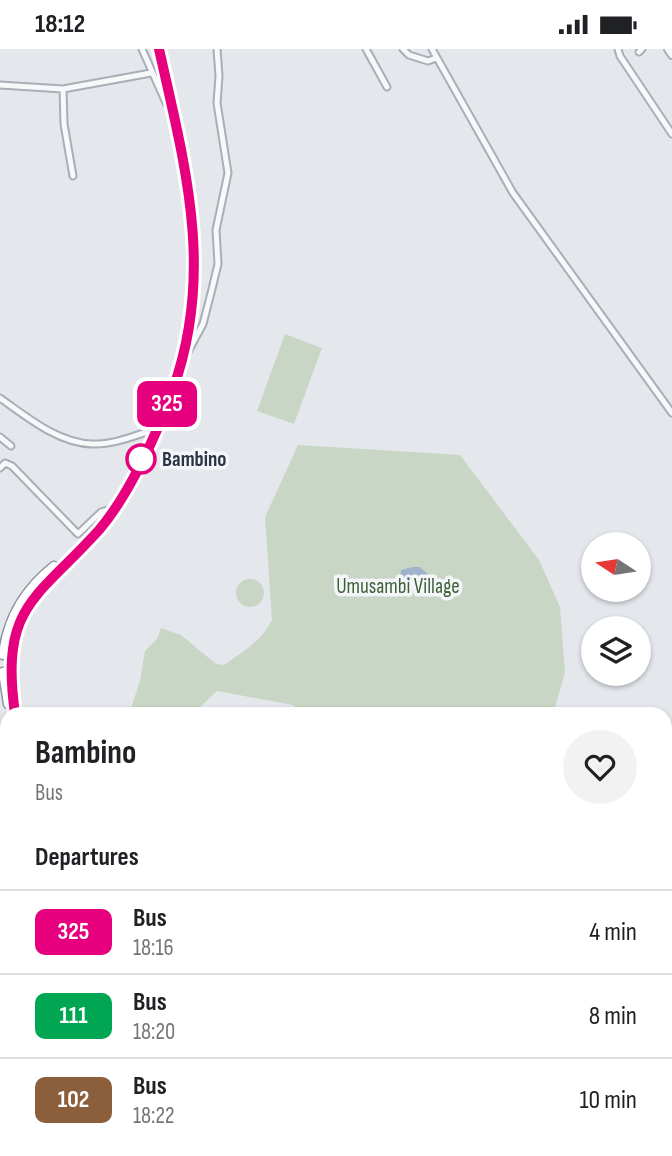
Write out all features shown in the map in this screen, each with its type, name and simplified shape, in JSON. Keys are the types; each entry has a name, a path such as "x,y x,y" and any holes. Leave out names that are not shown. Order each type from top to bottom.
{"highway":[{"path":"11,707 4,687 2,668 5,640 16,611 31,588 99,530 114,507 156,429 181,364 188,334 194,287 195,239 184,160 159,49"}],"street":[{"path":"142,49 151,73 166,103 172,109"},
{"path":"181,364 203,324 218,264 216,230 228,173 217,103 217,49"},
{"path":"366,49 387,87"},
{"path":"404,49 409,55 428,61 436,58"},
{"path":"432,49 513,193 672,413"},
{"path":"617,50 672,134"},
{"path":"0,85 63,89 151,73"},
{"path":"63,89 64,124 73,176"},
{"path":"0,398 58,436 81,443 107,443 156,429"},
{"path":"0,437 10,446"},
{"path":"0,468 5,463 12,466 76,533 84,531 101,512 114,507"}],"green space":[{"path":"285,334 322,348 294,424 257,411"},
{"name":"Umusambi Village","path":"298,445 460,455 539,560 560,607 565,672 555,707 294,707 217,691 200,707 131,707 140,681 145,651 157,639 161,628 181,635 216,664 224,665 251,645 268,627 272,620 265,517"},
{"path":"250,579 260,583 264,593 260,603 250,607 240,603 236,593 240,583"}],"water":[{"path":"420,567 435,581 400,581 401,570"}],"bus line":[{"name":"325","path":"14,707 8,656 18,619 35,593 99,530 121,498 162,416 181,364 188,334 194,287 193,215 184,160 159,49"}],"place":[{"name":"Bambino","path":"141,459"}]}
